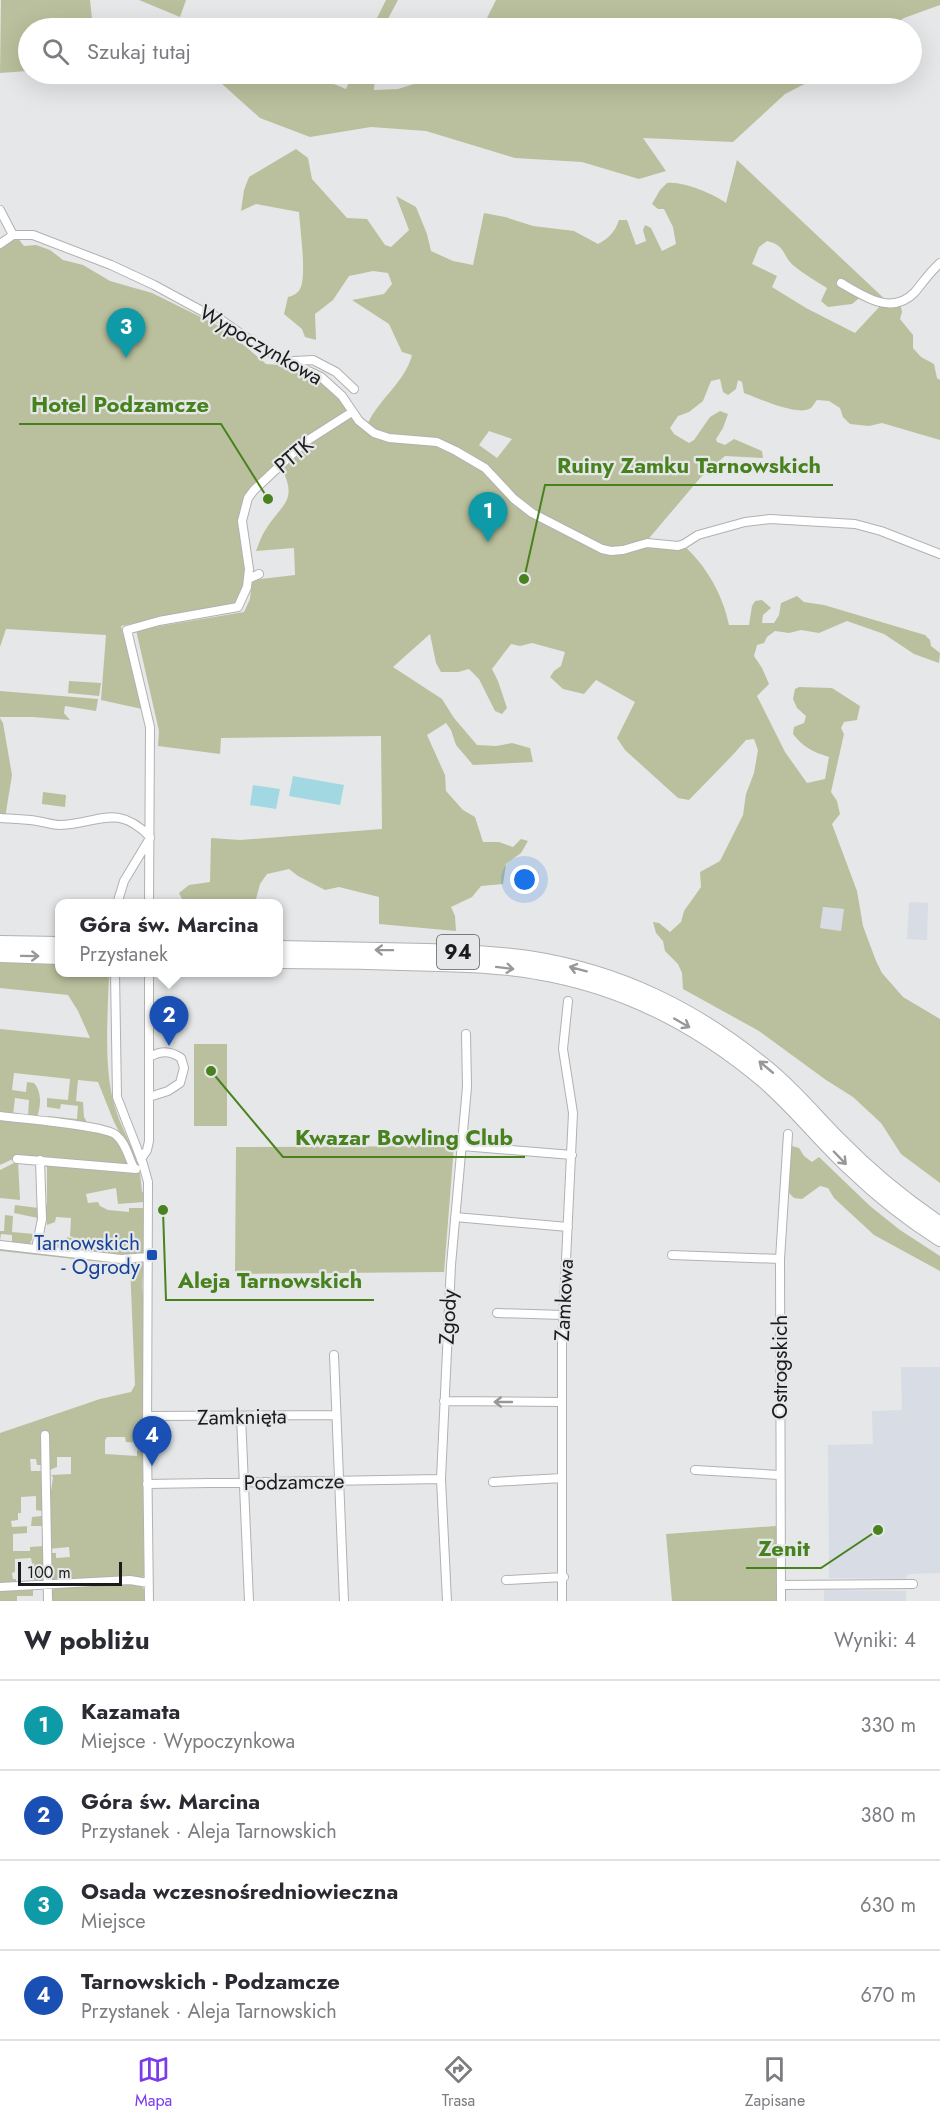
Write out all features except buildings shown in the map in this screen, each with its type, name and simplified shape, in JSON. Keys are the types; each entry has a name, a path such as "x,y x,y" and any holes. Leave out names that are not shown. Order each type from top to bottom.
{"main road":[{"path":"0,943 55,944"},
{"name":"94","path":"283,948 491,953 568,966 634,987 678,1006 714,1027 748,1052 780,1078 864,1165 893,1190 940,1224"},
{"path":"0,955 55,957"},
{"name":"94","path":"283,961 489,966 537,972 600,988 652,1008 710,1040 766,1083 850,1168 884,1198 940,1239"}],"street":[{"path":"0,210 13,235 0,244"},
{"name":"Wypoczynkowa","path":"13,235 33,235 111,265 217,317 261,348 321,377 342,396 352,412 367,428 381,436 437,442 456,451 485,468 514,499 532,513 592,545 611,551 647,543 678,546 698,535 745,522 770,519 855,524 881,531 940,554"},
{"path":"842,283 863,296 893,305 905,300 914,292 940,263"},
{"path":"291,361 313,360 336,372 354,389"},
{"name":"PTTK","path":"150,837 150,728 127,630 159,621 238,607 248,579 248,553 242,521 248,498 305,442 352,412"},
{"path":"248,579 259,574"},
{"path":"0,818 37,820 57,825 110,816 125,819 137,825 150,837 150,899"},
{"path":"118,899 124,881 150,837"},
{"path":"115,977 117,1097 148,1182 149,1601"},
{"path":"141,1159 147,1150 149,1141 149,978"},
{"name":"Zamkowa","path":"562,1601 564,1577 563,1315 573,1113 563,1049 568,1001"},
{"name":"Zgody","path":"447,1601 441,1479 455,1217 467,1087 466,1034"},
{"path":"149,1057 158,1052 170,1052 181,1058 184,1068 180,1083 168,1091 149,1097"},
{"path":"0,1116 92,1128 113,1133 122,1142 134,1168"},
{"name":"Ostrogskich","path":"781,1601 780,1259 788,1134"},
{"path":"462,1146 572,1155"},
{"path":"17,1159 134,1168 145,1172"},
{"path":"36,1249 42,1220 40,1160"},
{"path":"455,1217 568,1227"},
{"path":"0,1245 121,1259 148,1257"},
{"path":"672,1255 780,1259"},
{"path":"497,1312 563,1315"},
{"path":"334,1355 344,1601"},
{"path":"444,1401 562,1402"},
{"name":"Zamknięta","path":"148,1416 336,1415"},
{"path":"241,1416 249,1601"},
{"path":"45,1435 48,1601"},
{"path":"695,1470 779,1474"},
{"path":"493,1482 562,1478"},
{"name":"Podzamcze","path":"147,1484 441,1479"},
{"path":"506,1580 564,1577"},
{"path":"0,1587 130,1580 148,1583"},
{"path":"781,1585 914,1584"}],"shaded area":[{"path":"909,902 928,903 927,940 907,939"},
{"path":"822,907 844,909 842,931 820,928"},
{"path":"901,1367 940,1367 940,1573 908,1574 905,1579 829,1578 828,1445 873,1444 872,1411 902,1410"},
{"path":"824,1590 906,1591 906,1601 824,1601"}],"green space":[{"path":"1,0 90,0 92,18 18,18 18,72 0,73"},
{"path":"139,0 186,0 180,17"},
{"path":"386,0 398,0 388,18 377,18"},
{"path":"496,0 940,0 940,5 904,18 487,18"},
{"path":"222,84 334,84 346,89 348,84 374,84 374,90 398,89 414,84 804,84 785,94 733,142 643,138 666,171 639,179 582,162 515,158 426,131 371,127 310,137 260,118"},
{"path":"296,149 308,158 312,179 347,218 367,219 385,245 391,247 409,230 396,196 416,207 431,251 453,261 473,265 484,213 533,226 574,231 598,244 611,234 619,220 627,220 636,245 646,241 643,230 645,225 651,228 662,251 676,244 673,227 664,209 658,209 652,204 660,190 667,183 681,184 706,192 726,203 737,160 890,304 900,302 902,312 900,319 913,335 913,348 921,357 934,364 937,378 940,380 940,440 882,423 869,426 850,424 843,417 840,408 829,401 817,400 811,408 805,410 788,409 744,393 742,382 738,380 736,389 728,395 723,392 720,379 711,381 703,401 689,412 678,416 670,428 674,434 689,443 694,440 710,417 720,411 728,414 716,439 717,442 725,445 734,439 762,451 763,458 725,456 701,477 645,543 683,545 712,581 723,603 729,625 749,625 752,606 755,601 762,600 771,608 763,615 762,623 774,623 779,615 781,603 797,596 804,602 824,605 925,635 930,640 931,646 940,653 939,663 914,654 884,634 847,621 819,633 801,630 789,633 775,631 767,637 764,643 757,645 754,656 769,684 757,696 785,752 807,783 825,779 829,757 809,749 793,734 794,727 804,723 806,716 797,708 793,699 795,689 799,687 832,688 860,706 857,720 844,722 841,728 844,734 831,792 837,801 840,814 832,824 857,891 863,926 882,973 903,997 940,1019 940,1183 901,1154 881,1123 853,1097 759,1031 683,989 682,973 678,964 665,951 663,941 656,933 653,922 659,923 670,932 681,922 684,911 701,887 700,872 720,861 743,815 758,750 754,739 746,740 689,800 678,798 625,750 617,738 635,702 596,680 584,694 563,689 550,677 561,666 565,652 532,643 520,646 511,644 492,669 507,708 502,714 495,711 479,679 469,669 458,672 441,672 436,663 430,634 393,667 442,699 454,718 477,745 496,746 512,743 530,748 533,762 473,765 456,745 446,723 427,735 445,775 446,791 463,810 475,817 483,842 499,842 513,847 521,839 528,841 521,853 506,864 503,884 481,886 472,897 451,907 455,916 456,931 379,924 379,897 339,887 325,890 289,869 267,874 260,884 256,899 182,899 179,893 189,885 210,882 211,838 240,840 382,829 381,736 221,738 220,754 158,746 159,731 136,630 244,612 250,599 252,580 295,575 294,548 256,551 264,532 287,500 288,486 280,465 305,442 356,413 368,423 404,374 412,355 402,352 389,324 352,300 384,294 392,284 388,273 373,271 349,276 333,300 315,314 316,340 305,337 302,329 284,314 288,297 298,292 302,283 303,264 299,212 256,204 241,211 244,190 249,177","holes":["767,241 781,248 794,266 827,288 821,301 828,307 852,304 863,295 882,304 855,333 806,308 772,287 777,276 752,264 759,247","489,431 512,439 497,458 479,445","823,907 844,909 841,931 820,928"]},
{"path":"17,237 24,246 36,245 50,250 63,260 83,265 110,281 152,293 225,329 266,364 294,366 325,383 343,401 347,411 273,470 240,516 244,585 237,602 220,609 121,626 142,709 101,700 106,635 6,629 0,647 0,244"},
{"path":"69,681 101,683 99,696 68,693"},
{"path":"0,691 98,699 96,711 65,706 64,713 70,720 0,717"},
{"path":"0,718 3,723 12,775 5,818 0,818"},
{"path":"43,792 66,795 65,807 42,804"},
{"path":"0,961 55,962 55,977 109,977 107,1041 111,1092 139,1168 114,1122 98,1082 78,1080 76,1101 83,1102 84,1117 88,1124 47,1119 48,1116 77,1119 78,1106 61,1104 60,1109 47,1107 47,1098 68,1100 70,1079 14,1073 12,1090 26,1092 27,1082 34,1083 37,1087 40,1099 37,1117 28,1116 29,1100 15,1098 13,1115 0,1113 0,1029 90,1038 68,995 0,988"},
{"path":"194,1044 227,1044 227,1126 194,1126"},
{"path":"0,1119 100,1131 117,1139 128,1164 17,1157 0,1165"},
{"path":"789,1145 799,1148 812,1162 819,1157 870,1206 900,1230 940,1256 940,1271 874,1235 834,1198 828,1188 820,1186 802,1199 794,1198 786,1190"},
{"path":"454,1146 444,1272 235,1274 236,1147"},
{"path":"18,1161 20,1200 0,1198 0,1170"},
{"path":"47,1163 140,1173 144,1202 118,1204 116,1188 86,1194 88,1203 98,1202 100,1206 108,1210 129,1212 129,1208 144,1208 144,1253 122,1256 79,1252 79,1240 70,1236 71,1218 56,1217 55,1222 47,1225 45,1205 47,1205"},
{"path":"15,1205 38,1208 38,1218 14,1213"},
{"path":"5,1215 13,1216 12,1232 34,1234 30,1244 12,1242 12,1235 1,1234 0,1241 0,1231 4,1231"},
{"path":"67,1237 74,1239 72,1251 44,1247 45,1238 67,1242"},
{"path":"0,1248 144,1261 142,1284 144,1297 143,1443 126,1442 125,1437 107,1437 105,1440 105,1454 137,1456 137,1450 143,1451 143,1577 53,1581 50,1578 49,1553 56,1553 56,1558 70,1557 69,1547 49,1549 50,1498 53,1477 51,1475 71,1474 71,1457 57,1457 57,1467 50,1470 50,1436 41,1435 41,1465 37,1465 36,1459 30,1459 31,1471 45,1471 44,1508 42,1511 36,1510 36,1496 21,1497 21,1513 18,1513 18,1520 11,1521 12,1527 27,1526 27,1533 13,1534 13,1551 30,1551 30,1547 44,1546 45,1579 43,1582 33,1583 35,1569 33,1569 31,1558 15,1559 15,1572 12,1573 16,1584 0,1585 0,1433 100,1399 131,1392 135,1385 130,1265 0,1251"},
{"path":"42,1516 42,1526 31,1526 32,1517"},
{"path":"776,1526 778,1601 672,1601 666,1534"},
{"path":"139,1584 144,1589 145,1601 51,1601 52,1589 56,1586"},
{"path":"0,1588 33,1589 33,1596 17,1596 17,1601 0,1601"}],"water":[{"path":"293,776 344,785 340,805 289,796"},
{"path":"253,785 280,789 276,809 250,805"}],"place":[{"name":"Osada wczesnośredniowieczna","path":"126,358"},
{"name":"Hotel Podzamcze","path":"268,499"},
{"name":"Kazamata","path":"488,542"},
{"name":"Ruiny Zamku Tarnowskich","path":"524,579"},
{"name":"Góra św. Marcina","path":"169,1046"},
{"name":"Kwazar Bowling Club","path":"211,1071"},
{"name":"Aleja Tarnowskich","path":"163,1210"},
{"name":"Tarnowskich - Ogrody","path":"152,1255"},
{"name":"Tarnowskich - Podzamcze","path":"152,1466"},
{"name":"Zenit","path":"878,1530"}]}
